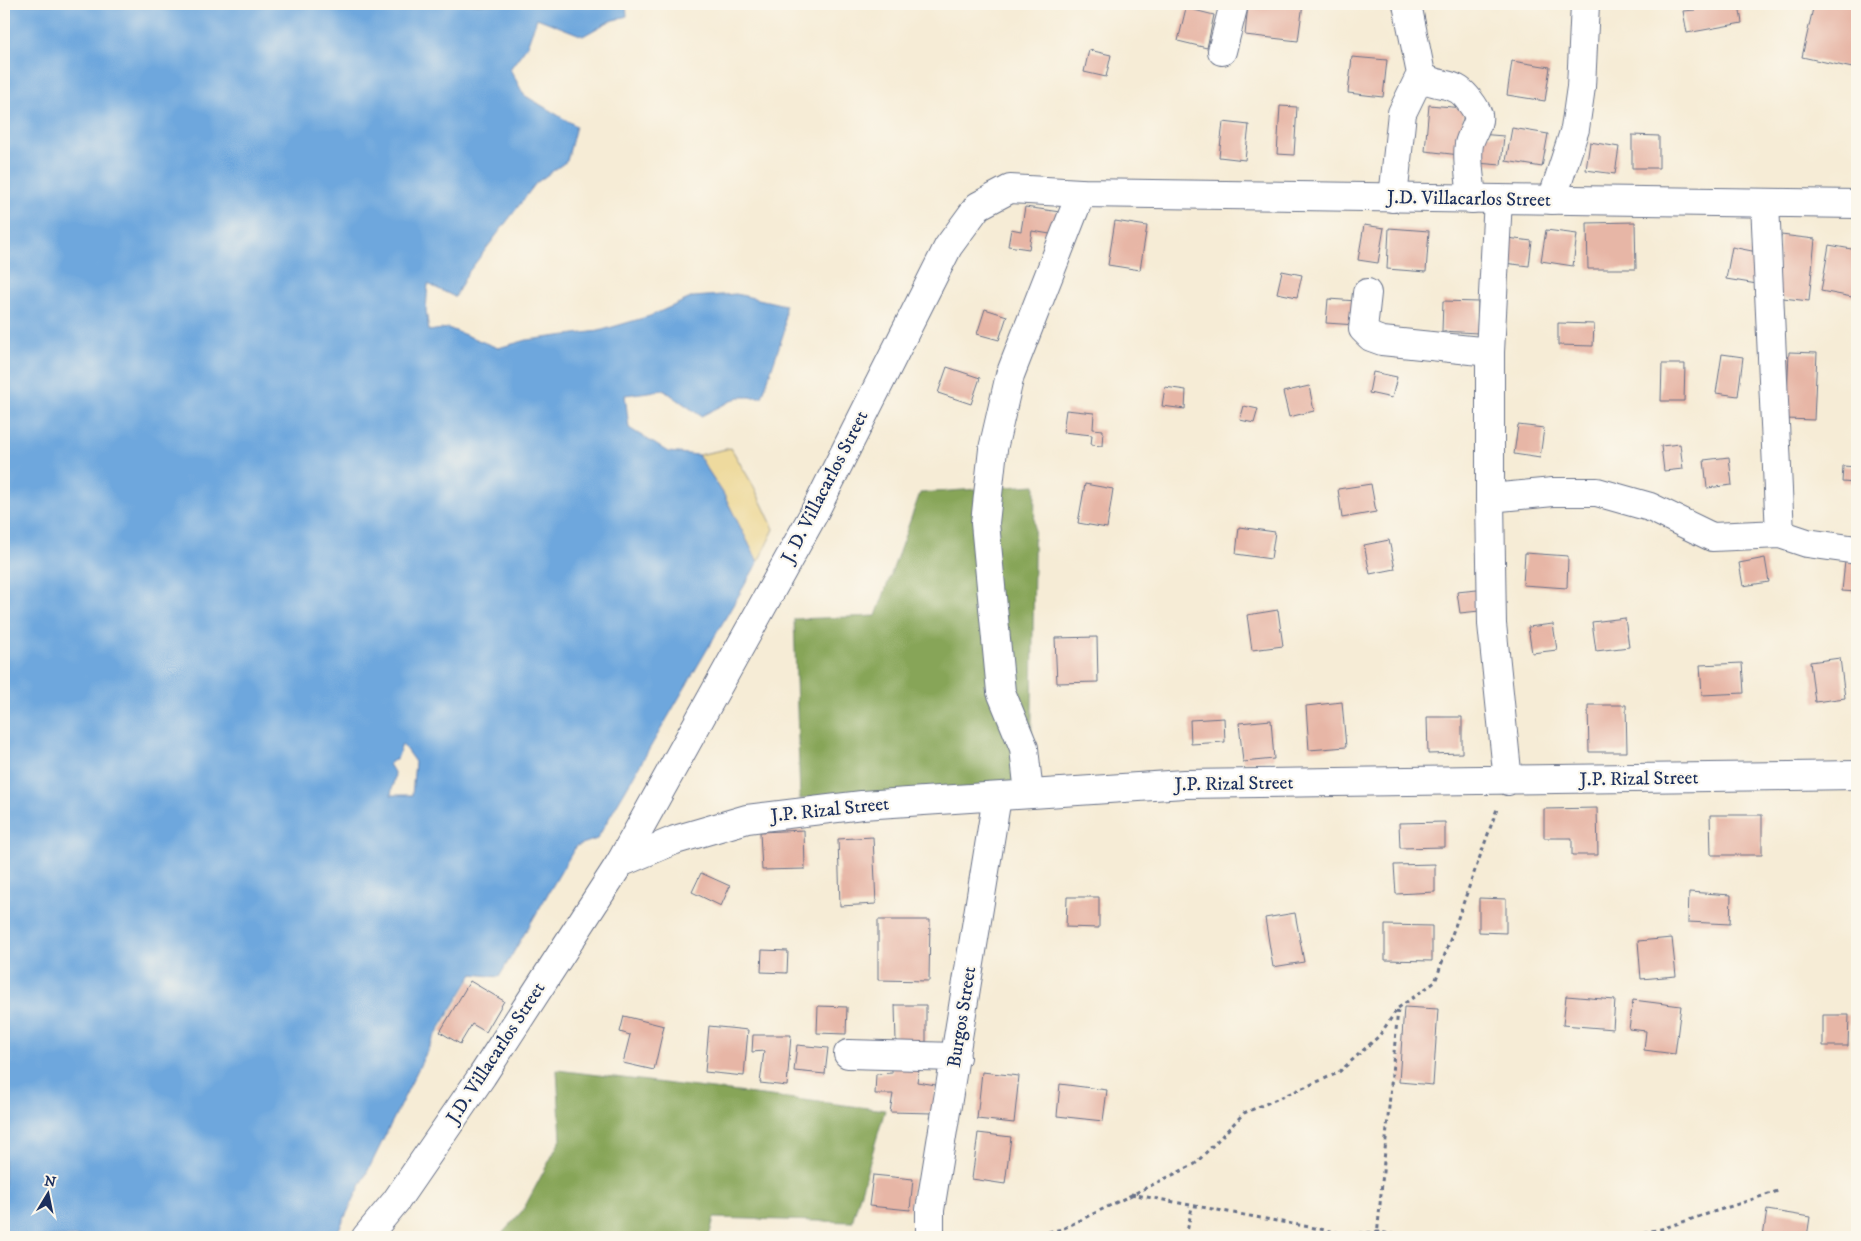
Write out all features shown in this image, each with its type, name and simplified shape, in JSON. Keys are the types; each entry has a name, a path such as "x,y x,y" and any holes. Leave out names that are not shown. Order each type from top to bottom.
{"street":[{"path":"1222,51 1234,4"},
{"path":"1407,4 1421,74 1428,82 1451,86 1461,91 1478,113 1478,121 1473,129 1469,145 1485,199 1490,352 1492,624 1508,781"},
{"path":"1552,200 1575,129 1581,87 1585,4"},
{"path":"1392,198 1402,113 1421,74"},
{"name":"J. D. Villacarlos Street","path":"620,863 812,517 948,247 978,206 1010,189 1081,193"},
{"path":"1029,794 1024,748 1001,692 985,523 993,449 1010,375 1081,193"},
{"name":"J.D. Villacarlos Street","path":"1081,193 1857,204"},
{"path":"1765,202 1780,534"},
{"path":"1367,293 1363,329 1371,337 1396,344 1490,352"},
{"path":"1490,498 1553,492 1597,492 1650,507 1712,537 1780,534 1807,543 1857,550"},
{"name":"J.P. Rizal Street","path":"620,863 675,840 747,819 862,805 1184,784 1857,775"},
{"name":"Burgos Street","path":"930,1237 930,1210 997,797"},
{"name":"J.D. Villacarlos Street","path":"366,1237 396,1201 482,1076 620,863"},
{"path":"848,1054 956,1057"}],"path":[{"path":"1025,1237 1062,1229 1130,1194 1195,1164 1244,1113 1338,1073 1379,1036 1398,1008 1435,982 1508,781"},
{"path":"1377,1237 1398,1008"},
{"path":"1620,1237 1661,1229 1781,1190"},
{"path":"1130,1194 1192,1207 1347,1234 1378,1232 1410,1237"},
{"path":"1186,1237 1192,1207"}],"green space":[{"path":"1035,485 1031,786 800,799 794,619 876,616 920,493"},
{"path":"557,1070 885,1110 852,1222 714,1218 709,1237 499,1237 523,1210 561,1139"}],"sand":[{"path":"731,448 754,487 774,529 758,562 723,493 698,455"}],"water":[{"path":"4,4 626,4 627,16 608,22 583,36 537,18 527,46 510,69 524,95 576,126 567,161 536,183 467,274 455,297 428,284 426,310 429,331 448,328 498,348 527,340 599,331 650,316 693,297 736,294 785,305 784,332 762,397 739,397 701,416 664,390 625,395 629,428 668,452 698,455 723,493 758,562 597,839 576,846 499,977 473,974 433,1039 335,1237 4,1237","holes":["402,744 415,762 412,795 391,795 395,774 389,764 398,757"]}],"building":[{"path":"1248,4 1303,4 1298,41 1245,35"},
{"path":"1694,4 1739,4 1742,23 1687,33 1683,11 1695,10"},
{"path":"1814,4 1857,4 1857,69 1802,57"},
{"path":"1186,8 1214,15 1207,48 1178,41"},
{"path":"1089,50 1111,55 1106,77 1084,72"},
{"path":"1352,57 1387,60 1383,97 1348,93"},
{"path":"1512,61 1550,67 1545,101 1507,95"},
{"path":"1429,105 1464,108 1460,155 1425,151"},
{"path":"1280,106 1297,107 1294,155 1277,154"},
{"path":"1223,122 1249,125 1245,160 1219,157"},
{"path":"1512,128 1548,134 1542,167 1506,161"},
{"path":"1479,134 1504,136 1501,165 1477,163"},
{"path":"1632,135 1659,136 1659,168 1632,168"},
{"path":"1590,142 1619,147 1615,174 1586,170"},
{"path":"1025,207 1060,212 1056,235 1032,231 1029,249 1008,246 1011,229 1021,231"},
{"path":"1115,221 1147,226 1140,270 1108,265"},
{"path":"1635,222 1636,269 1588,269 1587,223"},
{"path":"1364,225 1384,228 1378,263 1358,260"},
{"path":"1389,228 1429,231 1426,272 1387,269"},
{"path":"1546,230 1577,234 1573,266 1541,261"},
{"path":"1781,235 1815,239 1809,301 1774,297"},
{"path":"1507,238 1532,241 1529,266 1504,263"},
{"path":"1829,245 1857,250 1857,298 1821,291"},
{"path":"1732,247 1762,253 1757,284 1726,279"},
{"path":"1282,271 1302,275 1297,297 1277,293"},
{"path":"1328,299 1357,301 1356,325 1326,323"},
{"path":"1443,301 1478,302 1477,333 1442,331"},
{"path":"985,309 1007,316 999,340 977,334"},
{"path":"1558,323 1594,324 1593,346 1558,345"},
{"path":"1789,352 1817,353 1814,420 1786,419"},
{"path":"1722,354 1743,357 1738,396 1716,393"},
{"path":"1662,364 1685,364 1684,401 1661,401"},
{"path":"947,367 980,378 971,404 938,393"},
{"path":"1373,372 1397,377 1392,398 1369,393"},
{"path":"1309,386 1314,411 1289,417 1283,392"},
{"path":"1165,387 1186,390 1185,409 1162,406"},
{"path":"1244,406 1258,409 1254,423 1240,420"},
{"path":"1066,410 1094,413 1093,429 1103,430 1102,446 1091,445 1092,435 1063,432"},
{"path":"1518,425 1544,428 1540,458 1514,454"},
{"path":"1680,444 1683,469 1664,471 1661,446"},
{"path":"1729,457 1732,485 1707,488 1704,460"},
{"path":"1843,466 1857,467 1857,483 1842,482"},
{"path":"1085,484 1113,489 1107,528 1078,523"},
{"path":"1371,484 1376,512 1342,518 1338,489"},
{"path":"1239,527 1275,532 1271,559 1236,554"},
{"path":"1389,540 1395,569 1370,574 1364,545"},
{"path":"1525,553 1568,556 1567,588 1523,585"},
{"path":"1765,558 1769,582 1743,586 1739,563"},
{"path":"1845,561 1857,562 1857,592 1842,591"},
{"path":"1487,589 1489,610 1460,613 1457,592"},
{"path":"1278,610 1283,646 1252,650 1247,615"},
{"path":"1625,618 1629,647 1596,651 1592,622"},
{"path":"1553,624 1557,650 1532,653 1528,627"},
{"path":"1097,637 1098,682 1057,683 1055,638"},
{"path":"1840,658 1845,698 1815,702 1810,662"},
{"path":"1742,663 1744,693 1702,695 1700,665"},
{"path":"1342,702 1346,747 1309,750 1306,706"},
{"path":"1588,705 1626,705 1627,752 1589,752"},
{"path":"1427,717 1462,717 1462,753 1428,754"},
{"path":"1224,718 1225,742 1191,744 1190,720"},
{"path":"1271,720 1274,759 1243,762 1239,723"},
{"path":"1597,808 1598,855 1572,855 1572,838 1544,838 1544,809"},
{"path":"1710,815 1762,815 1762,855 1711,855"},
{"path":"1445,822 1445,847 1400,848 1399,823"},
{"path":"804,830 805,869 762,870 760,832"},
{"path":"873,837 876,904 840,906 838,839"},
{"path":"1435,864 1435,892 1396,894 1394,865"},
{"path":"701,873 730,886 721,906 692,892"},
{"path":"1689,892 1731,895 1730,924 1688,922"},
{"path":"1067,897 1099,897 1099,928 1066,927"},
{"path":"1479,898 1506,899 1506,933 1479,932"},
{"path":"1295,913 1304,962 1273,967 1265,918"},
{"path":"878,920 930,920 929,981 878,980"},
{"path":"1385,925 1432,926 1432,961 1385,960"},
{"path":"1672,938 1676,976 1641,979 1638,941"},
{"path":"762,950 788,951 787,973 761,972"},
{"path":"470,981 504,1001 486,1032 472,1024 460,1044 440,1032"},
{"path":"1566,996 1615,1000 1613,1029 1563,1025"},
{"path":"1633,1000 1681,1006 1675,1054 1644,1050 1646,1031 1629,1029"},
{"path":"895,1005 926,1005 926,1042 896,1042"},
{"path":"818,1006 847,1007 846,1034 817,1033"},
{"path":"1404,1007 1438,1009 1433,1085 1399,1082"},
{"path":"1823,1015 1849,1015 1848,1046 1823,1046"},
{"path":"624,1016 664,1026 654,1070 623,1063 630,1035 620,1032"},
{"path":"709,1026 748,1030 744,1076 705,1072"},
{"path":"753,1035 791,1035 787,1086 760,1083 764,1051 752,1052"},
{"path":"797,1045 828,1048 825,1074 794,1071"},
{"path":"892,1061 920,1064 917,1082 936,1085 933,1113 890,1112 893,1094 875,1094 876,1074 892,1073"},
{"path":"982,1072 1019,1076 1014,1123 977,1119"},
{"path":"1060,1084 1107,1090 1103,1121 1057,1116"},
{"path":"978,1133 1011,1137 1005,1184 972,1179"},
{"path":"873,1175 913,1179 910,1210 869,1206"},
{"path":"1767,1210 1810,1217 1807,1237 1763,1237"}]}
